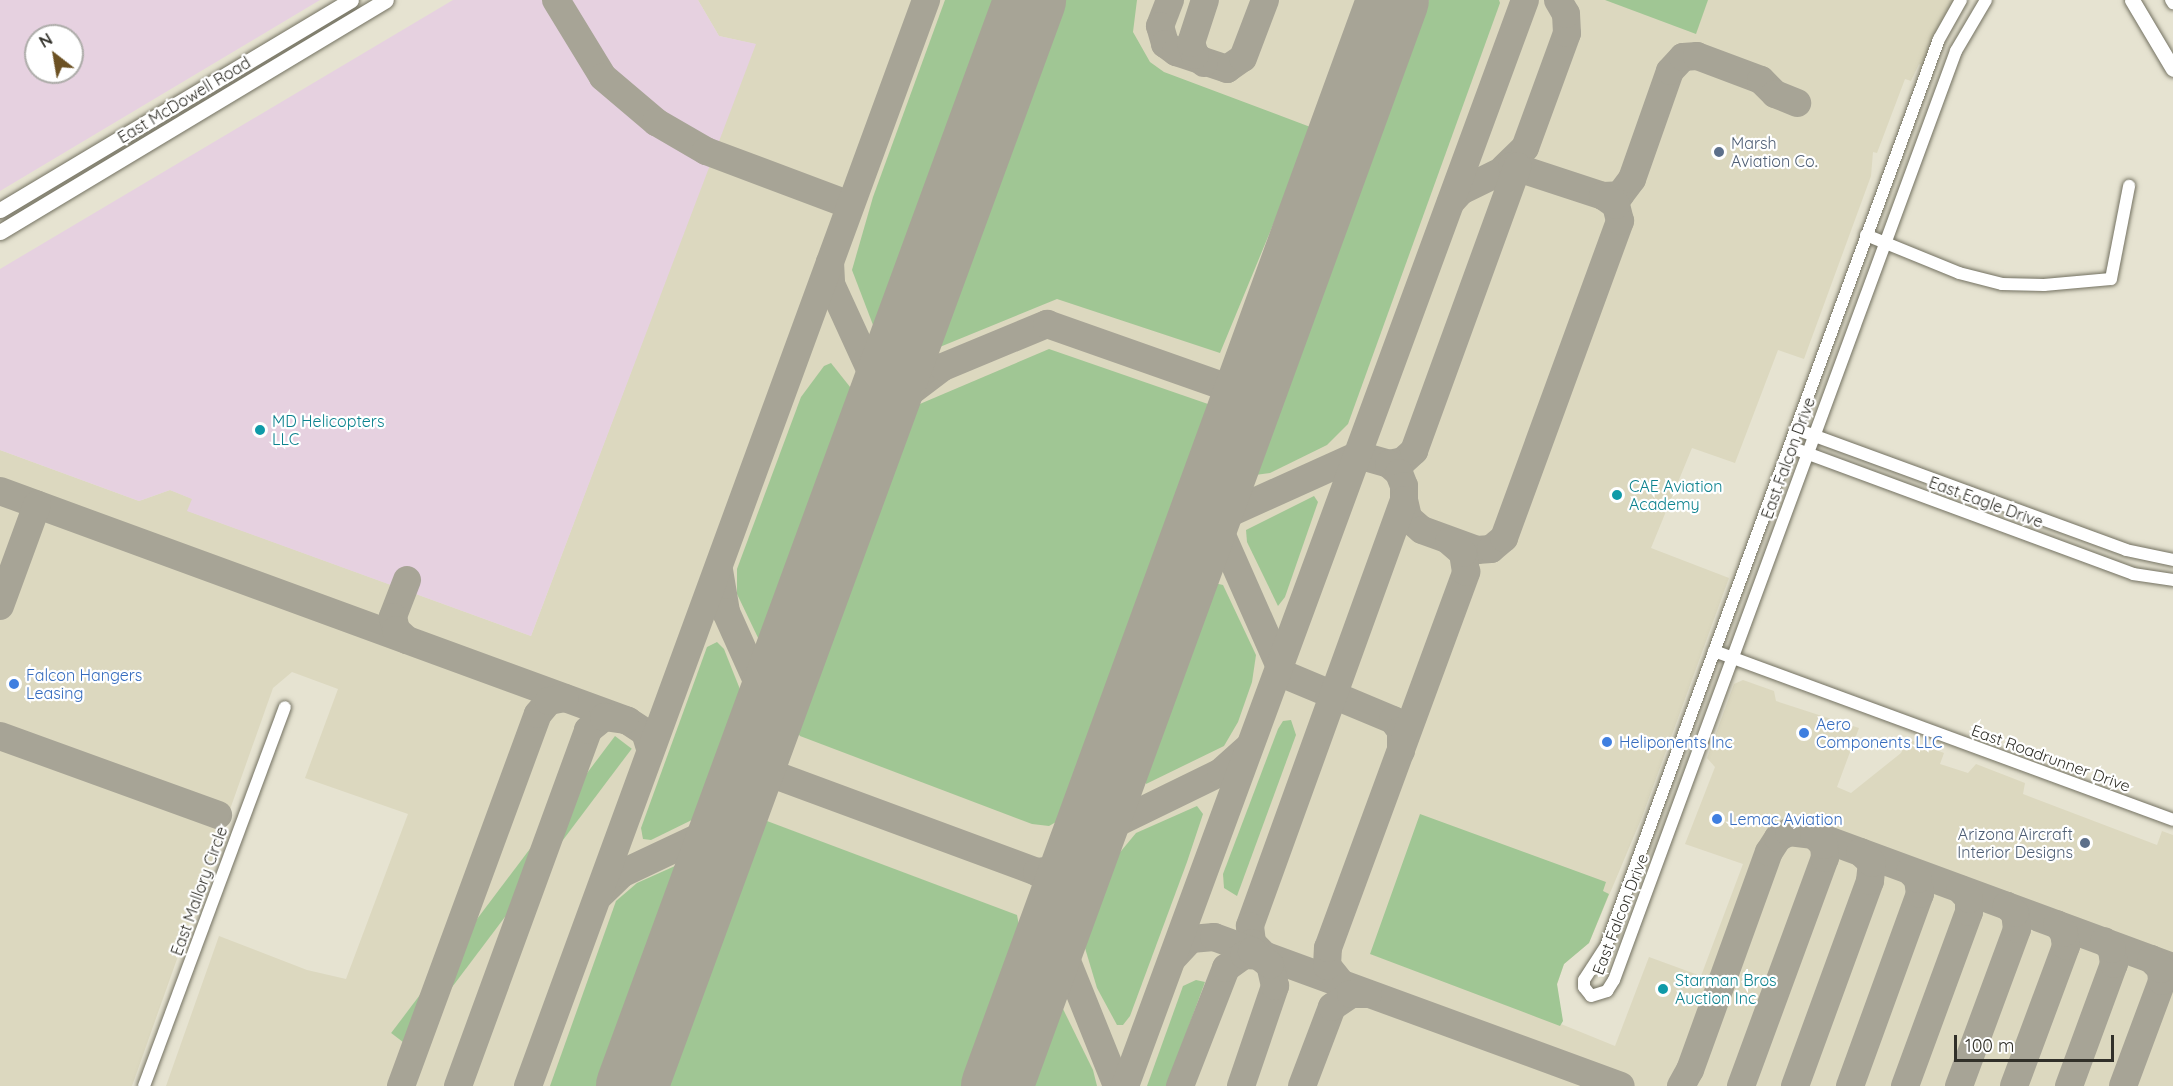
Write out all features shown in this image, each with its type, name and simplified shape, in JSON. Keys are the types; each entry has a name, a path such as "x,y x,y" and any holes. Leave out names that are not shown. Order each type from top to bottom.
{"main road":[{"name":"East McDowell Road","path":"0,210 351,0"},
{"name":"East McDowell Road","path":"0,232 386,0"},
{"path":"2132,0 2173,69"}],"street":[{"name":"East Falcon Drive","path":"1961,0 1939,39 1606,946 1584,980 1584,987 1592,996 1607,991 1614,980 1959,44 1986,0"},
{"path":"1866,235 1883,245 2002,284 2044,285 2111,279 2129,186"},
{"name":"East Eagle Drive","path":"1796,429 2126,550 2173,560"},
{"name":"East Eagle Drive","path":"1790,447 2133,574 2173,580"},
{"path":"1978,517 1985,498"},
{"name":"East Roadrunner Drive","path":"1714,651 2173,820"},
{"name":"East Mallory Circle","path":"144,1086 285,707"}],"shaded area":[{"path":"0,0 320,0 0,191"},
{"name":"MD Helicopters LLC","path":"453,0 698,0 719,36 756,44 531,636 187,511 192,499 170,490 139,501 0,450 0,269"},
{"path":"698,0 1955,0 1923,66 1919,64 1911,81 1905,79 1877,153 1873,152 1871,176 1804,359 1778,350 1735,463 1692,448 1651,548 1729,578 1642,817 1589,943 1564,964 1557,985 1561,1024 1615,1046 1649,957 1701,976 1743,864 1685,844 1715,767 1707,758 1734,684 1743,680 1774,691 1776,701 1859,728 1837,787 1851,793 1901,753 1908,739 1944,753 1940,764 1968,773 1976,764 2025,783 2023,794 2157,845 2162,831 2173,835 2173,1086 166,1086 219,936 307,970 346,979 408,814 305,778 338,689 292,672 273,688 132,1086 0,1086 0,450 139,501 170,490 193,499 188,511 531,636 755,44 719,36"}],"green space":[{"path":"945,0 1003,0 878,338 852,270 873,197"},
{"path":"1057,0 1137,0 1133,32 1150,62 1164,72 1313,128 1220,353 1057,299 930,351"},
{"path":"1429,0 1499,0 1500,3 1348,424 1327,445 1270,473 1255,475"},
{"path":"1605,0 1708,0 1696,34"},
{"path":"1049,349 1208,404 1063,818 1049,826 1032,824 800,736 794,727 796,712 908,409"},
{"path":"831,363 858,397 768,638 761,644 737,594 737,569 801,397 824,366"},
{"path":"1314,496 1318,502 1285,597 1278,606 1247,542 1246,530"},
{"path":"1214,583 1223,585 1256,655 1252,682 1238,722 1224,746 1146,784 1144,776"},
{"path":"717,642 724,649 745,702 702,815 651,840 643,839 641,828 707,647"},
{"path":"1291,720 1296,735 1237,896 1224,888 1223,874 1278,729 1283,721"},
{"path":"615,736 632,749 408,1046 391,1033"},
{"path":"1197,806 1203,814 1187,862 1130,1016 1123,1025 1117,1025 1097,988 1085,948 1112,862 1136,833"},
{"path":"1420,814 1606,882 1603,891 1609,894 1589,943 1564,964 1557,984 1563,1021 1560,1026 1370,954"},
{"path":"767,821 1017,915 1020,931 962,1086 659,1086 753,831"},
{"path":"675,866 681,867 682,874 604,1086 550,1086 616,901 637,883"},
{"path":"1196,980 1205,982 1167,1086 1147,1086 1183,986"},
{"path":"1063,1009 1093,1070 1097,1086 1030,1086 1056,1014"}],"taxiway":[{"path":"556,0 603,77 656,122 706,151 850,205"},
{"path":"528,1086 926,0"},
{"path":"1170,0 1160,26 1165,44 1176,52 1227,69 1243,58 1265,0"},
{"path":"1204,63 1195,55 1191,43 1205,0"},
{"path":"1125,1086 1525,0"},
{"path":"1504,168 1525,148 1567,33 1566,14 1558,0"},
{"path":"1451,202 1461,191 1512,166 1603,196 1620,195 1632,179 1670,71 1683,57 1697,56 1761,80 1775,94 1797,103"},
{"path":"1389,464 1403,461 1414,451 1518,166"},
{"path":"1404,500 1408,518 1422,530 1477,550 1491,549 1504,538 1620,221 1616,205 1603,196"},
{"path":"830,262 831,284 879,389 877,417"},
{"path":"877,417 943,367 1047,324 1249,395"},
{"path":"1201,526 1358,455 1389,464 1399,473 1404,486 1404,500 1250,926 1252,943 1265,956"},
{"path":"0,491 628,721 645,732 650,748"},
{"path":"0,606 37,505"},
{"path":"1209,506 1283,674 1393,720 1401,731 1401,751"},
{"path":"1341,983 1327,966 1328,948 1466,572 1463,553 1449,541"},
{"path":"719,570 726,612 770,710"},
{"path":"407,580 393,617 396,630 407,640"},
{"path":"401,1086 538,714 549,701 565,698"},
{"path":"458,1086 588,730 604,717 625,720"},
{"path":"762,732 760,751 775,775"},
{"path":"0,736 218,815"},
{"path":"1037,872 1066,868 1088,837 1221,772 1248,748"},
{"path":"738,797 755,779 775,775 1037,872 1051,882 1057,896 1054,929 1117,1086"},
{"path":"600,895 623,873 699,837 732,814"},
{"path":"1681,1086 1690,1070 1769,852 1778,838 1789,832 1814,835 2173,967"},
{"path":"1741,1086 1825,858 1824,845 1814,835"},
{"path":"1795,1086 1870,881 1872,863 1860,852"},
{"path":"1850,1086 1920,894 1918,879 1910,871"},
{"path":"1905,1086 1969,912 1969,899 1960,889"},
{"path":"1959,1086 2017,929 2015,913 2007,906"},
{"path":"2014,1086 2066,946 2064,933 2057,924"},
{"path":"1173,958 1191,939 1214,937 1621,1086"},
{"path":"2069,1086 2114,964 2112,949 2104,941"},
{"path":"1241,1086 1275,986 1270,965 1252,951"},
{"path":"1180,1086 1226,968 1244,955 1265,956"},
{"path":"2123,1086 2162,981 2161,969 2151,959"},
{"path":"1302,1086 1332,1007 1351,994 1368,994"}],"runway":[{"path":"632,1086 1030,0"},
{"path":"997,1086 1393,0"}],"place":[{"name":"Marsh Aviation Co.","path":"1719,152"},
{"name":"MD Helicopters LLC","path":"260,430"},
{"name":"CAE Aviation Academy","path":"1617,495"},
{"name":"Falcon Hangers Leasing","path":"14,684"},
{"name":"Aero Components LLC","path":"1804,733"},
{"name":"Heliponents Inc","path":"1607,742"},
{"name":"Lemac Aviation","path":"1717,819"},
{"name":"Arizona Aircraft Interior Designs","path":"2085,843"},
{"name":"Starman Bros Auction Inc","path":"1663,989"}]}
